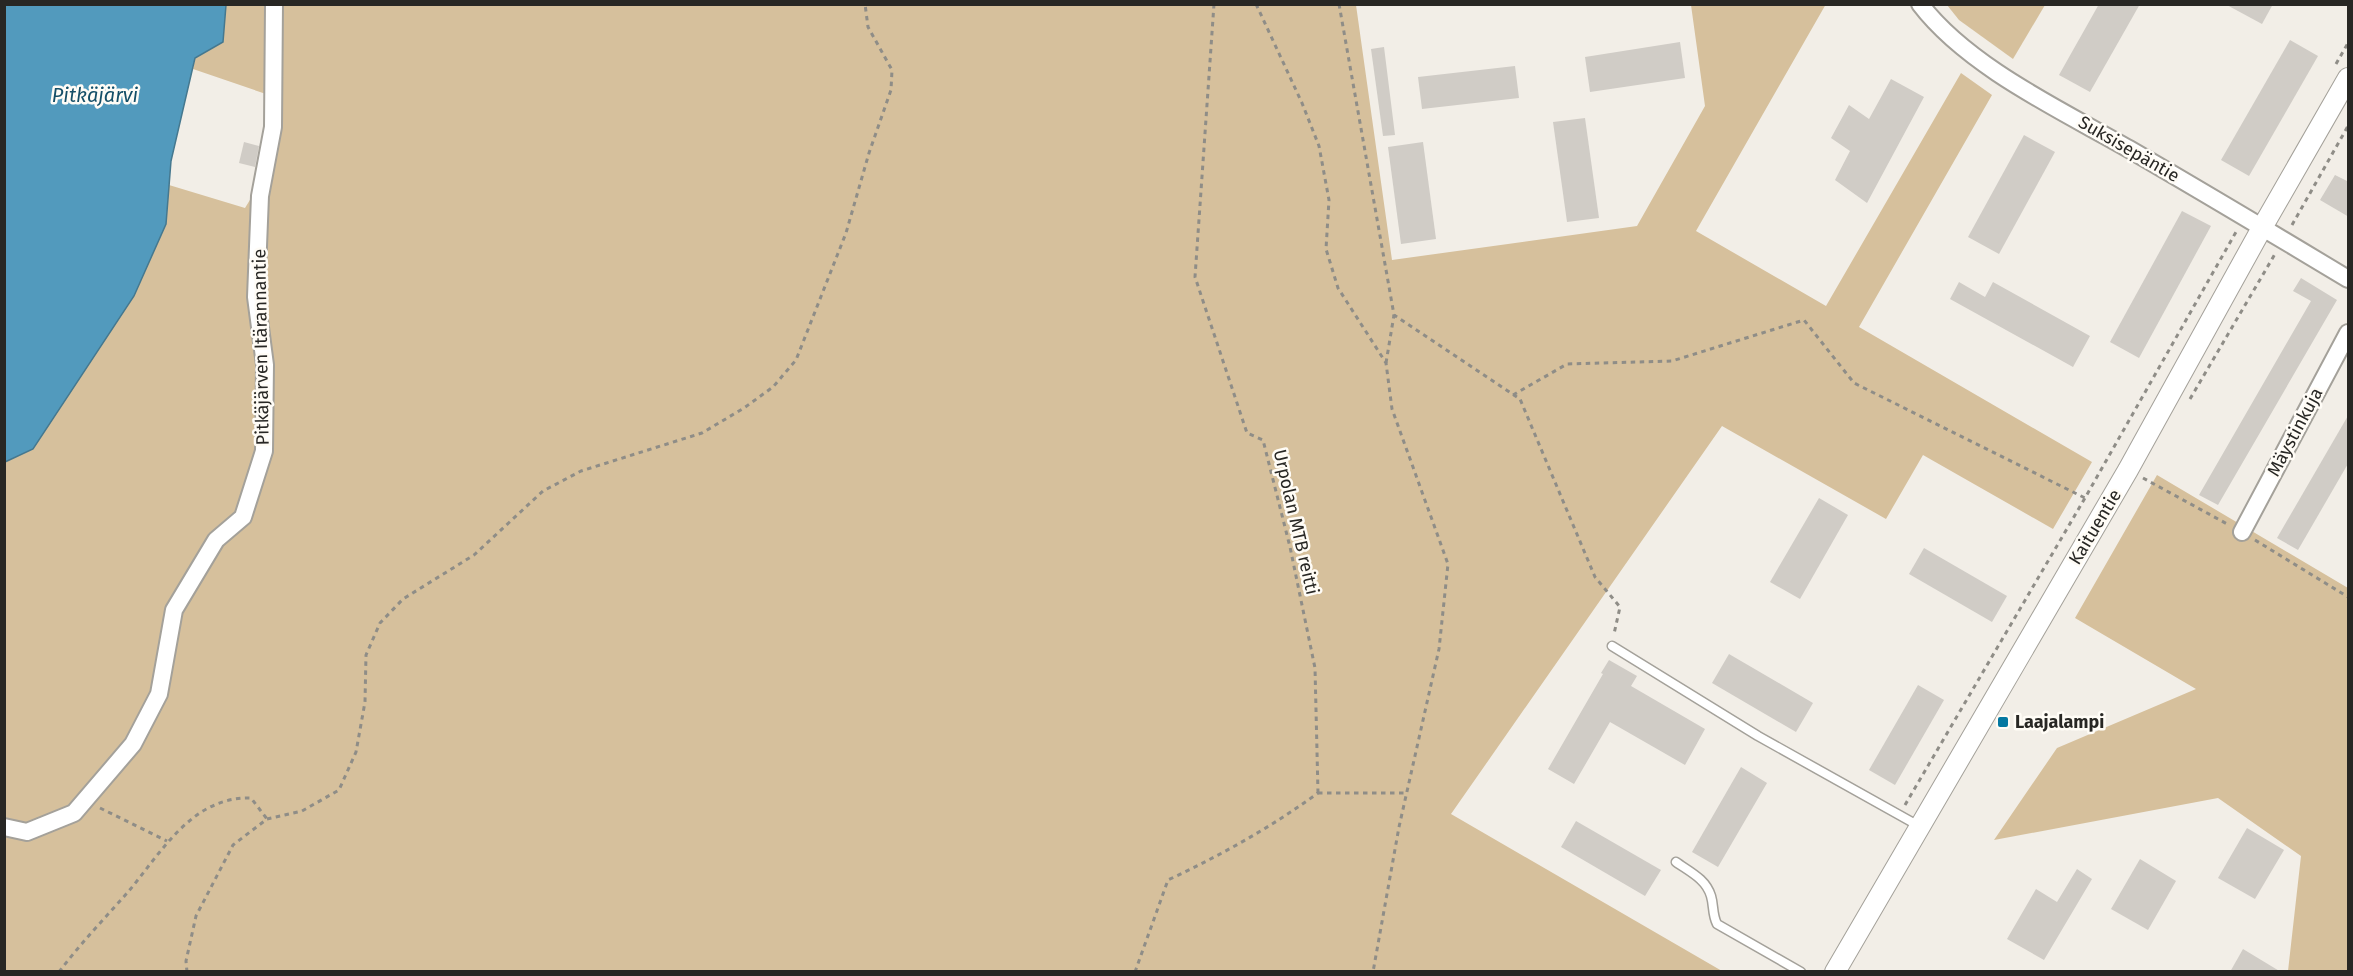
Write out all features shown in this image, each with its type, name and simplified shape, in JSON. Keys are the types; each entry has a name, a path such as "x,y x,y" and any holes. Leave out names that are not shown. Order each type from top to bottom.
{"street":[{"name":"Pitkäjärven Itärannantie","path":"4,826 27,832 74,813 132,744 159,694 174,610 216,540 243,517 264,450 265,365 256,297 260,196 273,127 274,4"},
{"name":"Suksisepäntie","path":"1920,4 1959,45 2022,88 2263,226 2349,279"},
{"name":"Kaituentie","path":"1835,972 2128,470 2263,226 2340,76"},
{"name":"Mäystinkuja","path":"2242,532 2349,333"}],"lane":[{"path":"1612,646 1758,736 1919,826"},
{"path":"1676,862 1706,883 1712,898 1712,915 1717,924 1801,972"}],"path":[{"path":"187,972 186,961 196,916 233,845 267,819 302,812 339,790 356,752 366,702 366,655 380,623 403,599 474,555 543,491 581,471 702,433 744,408 773,387 796,360 846,233 869,153 891,90 892,70 868,27 865,4"},
{"name":"Urpolan MTB reitti","path":"1214,4 1195,277 1247,433 1263,440 1290,547 1315,668 1318,793"},
{"path":"1256,4 1302,103 1319,146 1329,200 1326,249 1338,288 1386,363"},
{"path":"1339,4 1394,315 1386,363 1392,409 1448,564 1439,649 1407,793 1373,972"},
{"path":"2340,76 2349,43"},
{"path":"1900,815 2085,498 2245,216"},
{"path":"1394,315 1520,399 1595,577 1620,607 1612,646"},
{"path":"1513,395 1567,364 1672,361 1804,320 1854,383 2085,498"},
{"path":"1135,972 1168,880 1225,853 1280,821 1318,793 1407,793"},
{"path":"59,972 167,842 185,824 212,806 235,797 251,798 267,819"},
{"path":"85,801 167,842"}],"shaded area":[{"path":"1826,4 1696,231 1826,306 1961,73 1992,95 1859,327 2092,462 2053,529 1923,455 1886,519 1722,426 1451,814 1722,971 5,972 4,462 33,449 68,393 166,224 169,185 245,208 264,177 266,94 193,69 195,58 223,42 226,5 1356,5 1392,260 1637,226 1705,106 1691,5"},
{"path":"1947,5 2045,5 2013,59 1959,20"},
{"path":"2157,475 2348,588 2348,971 2288,971 2301,856 2218,798 1994,840 2057,748 2196,689 2075,618"}],"water":[{"name":"Pitkäjärvi","path":"5,4 226,5 223,42 195,58 171,161 166,224 134,296 33,449 5,462"}],"building":[{"path":"2099,4 2140,4 2090,92 2059,75"},
{"path":"2225,4 2273,4 2262,24"},
{"path":"2290,40 2318,56 2249,176 2221,160"},
{"path":"1680,42 1685,78 1590,92 1585,57"},
{"path":"1384,47 1395,135 1383,136 1371,49"},
{"path":"1515,66 1519,98 1422,109 1418,77"},
{"path":"1891,79 1924,97 1867,203 1835,180 1850,151 1831,138 1849,105 1869,119"},
{"path":"1585,118 1599,218 1567,222 1553,122"},
{"path":"2024,135 2055,152 1999,254 1968,237"},
{"path":"244,142 259,146 255,167 239,163"},
{"path":"1423,142 1436,239 1401,244 1388,147"},
{"path":"2335,175 2349,182 2349,217 2320,200"},
{"path":"2182,211 2211,226 2139,358 2110,342"},
{"path":"2301,278 2337,300 2218,505 2199,495 2311,301 2293,291"},
{"path":"1959,282 1985,297 1993,282 2090,336 2073,367 1950,299"},
{"path":"2349,414 2349,462 2298,550 2277,538"},
{"path":"1819,498 1848,515 1800,599 1770,582"},
{"path":"1924,548 2007,596 1992,622 1909,574"},
{"path":"1729,654 1813,703 1796,732 1712,683"},
{"path":"1609,660 1637,676 1631,686 1705,729 1685,765 1610,722 1574,784 1548,769"},
{"path":"1918,685 1944,700 1895,785 1869,770"},
{"path":"1741,767 1767,783 1718,867 1692,852"},
{"path":"1576,821 1661,870 1645,896 1561,847"},
{"path":"2247,828 2284,850 2255,899 2218,878"},
{"path":"2140,859 2176,881 2148,930 2111,909"},
{"path":"2077,869 2092,879 2044,960 2007,939 2036,889 2057,902"},
{"path":"2243,949 2281,972 2230,972"}],"place":[{"name":"Laajalampi","path":"2003,722"}]}
